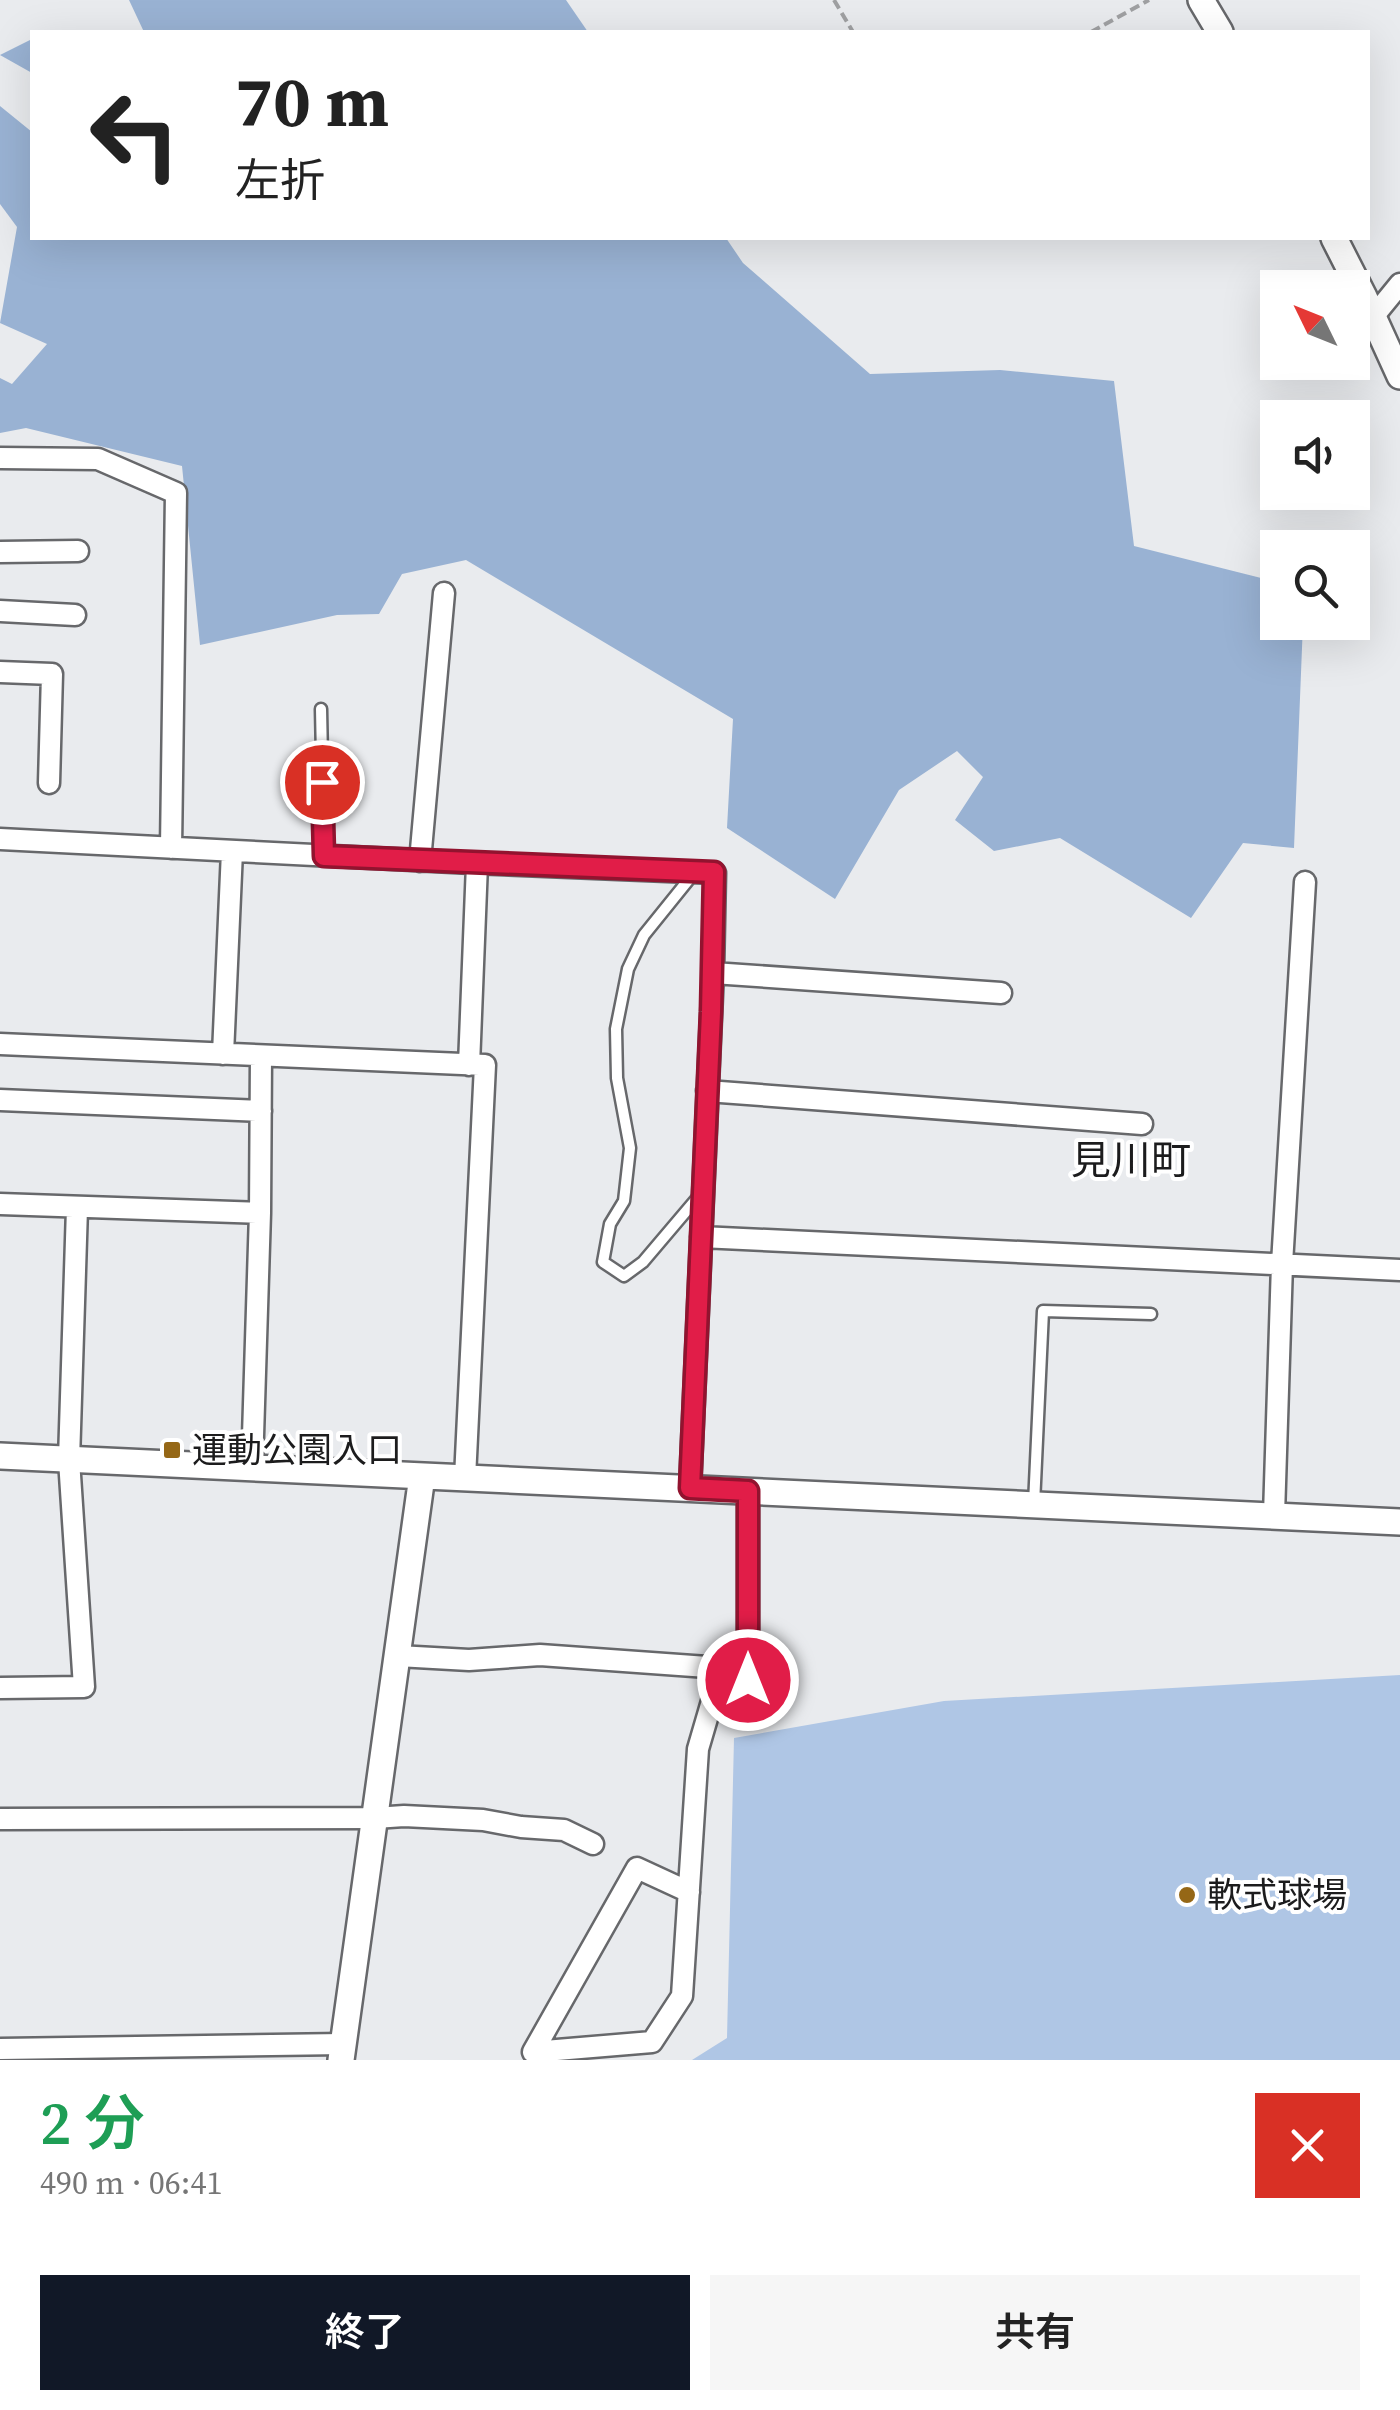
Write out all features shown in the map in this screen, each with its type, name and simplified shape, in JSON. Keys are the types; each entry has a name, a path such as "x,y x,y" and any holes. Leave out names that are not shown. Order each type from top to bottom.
{"street":[{"path":"1201,0 1219,30"},
{"path":"1335,240 1400,376"},
{"path":"1373,317 1400,284"},
{"path":"0,458 98,459 176,494 171,848"},
{"path":"0,552 78,550"},
{"path":"420,860 444,594"},
{"path":"0,611 75,615"},
{"path":"0,672 52,674 49,783"},
{"path":"0,839 714,872 690,1488"},
{"path":"223,1054 232,851"},
{"path":"469,1064 477,864"},
{"path":"1274,1516 1282,1264 1305,882"},
{"path":"712,973 1002,994"},
{"path":"0,1044 485,1066 465,1478"},
{"path":"252,1468 261,1056"},
{"path":"708,1092 1142,1124"},
{"path":"0,1100 261,1111"},
{"path":"0,1204 260,1214"},
{"path":"0,1688 84,1687 70,1460 77,1208"},
{"path":"701,1237 1400,1270"},
{"path":"0,1456 1400,1522"},
{"path":"0,2048 342,2052 422,1476"},
{"path":"398,1656 469,1660 540,1655 722,1667 749,1675 748,1491"},
{"path":"689,1892 638,1868 533,2052 652,2042 682,1996 689,1892 698,1749 722,1667"},
{"path":"0,1819 404,1816 564,1830 593,1844"}],"lane":[{"path":"321,709 324,856"},
{"path":"695,872 644,935 628,969 616,1029 617,1078 630,1148 624,1201 610,1224 603,1262 624,1276 643,1262 703,1192"},
{"path":"1034,1504 1043,1310 1151,1314"}],"path":[{"path":"834,0 852,30"},
{"path":"1095,30 1149,0"}],"shaded area":[{"path":"129,0 566,0 587,30 143,30"},
{"path":"30,40 30,72 0,55"},
{"path":"0,106 30,130 30,240 727,240 743,263 870,374 1000,370 1114,381 1134,546 1260,578 1260,640 1302,640 1294,848 1243,843 1191,918 1060,838 994,851 955,820 983,777 957,751 899,790 835,899 727,828 733,719 466,560 402,574 379,614 337,615 200,645 182,466 26,428 0,433 0,378 12,384 47,344 0,323 17,227 0,204"},
{"name":"軟式球場","path":"1400,1675 1400,2060 692,2060 727,2038 734,1738 944,1701"}],"place":[{"name":"運動公園入口","path":"172,1450"},
{"name":"軟式球場","path":"1187,1895"}],"district":[{"name":"見川町","path":"1131,1160"}],"route":[{"path":"322,782 324,856 714,872 690,1488 748,1491 748,1680"}]}
